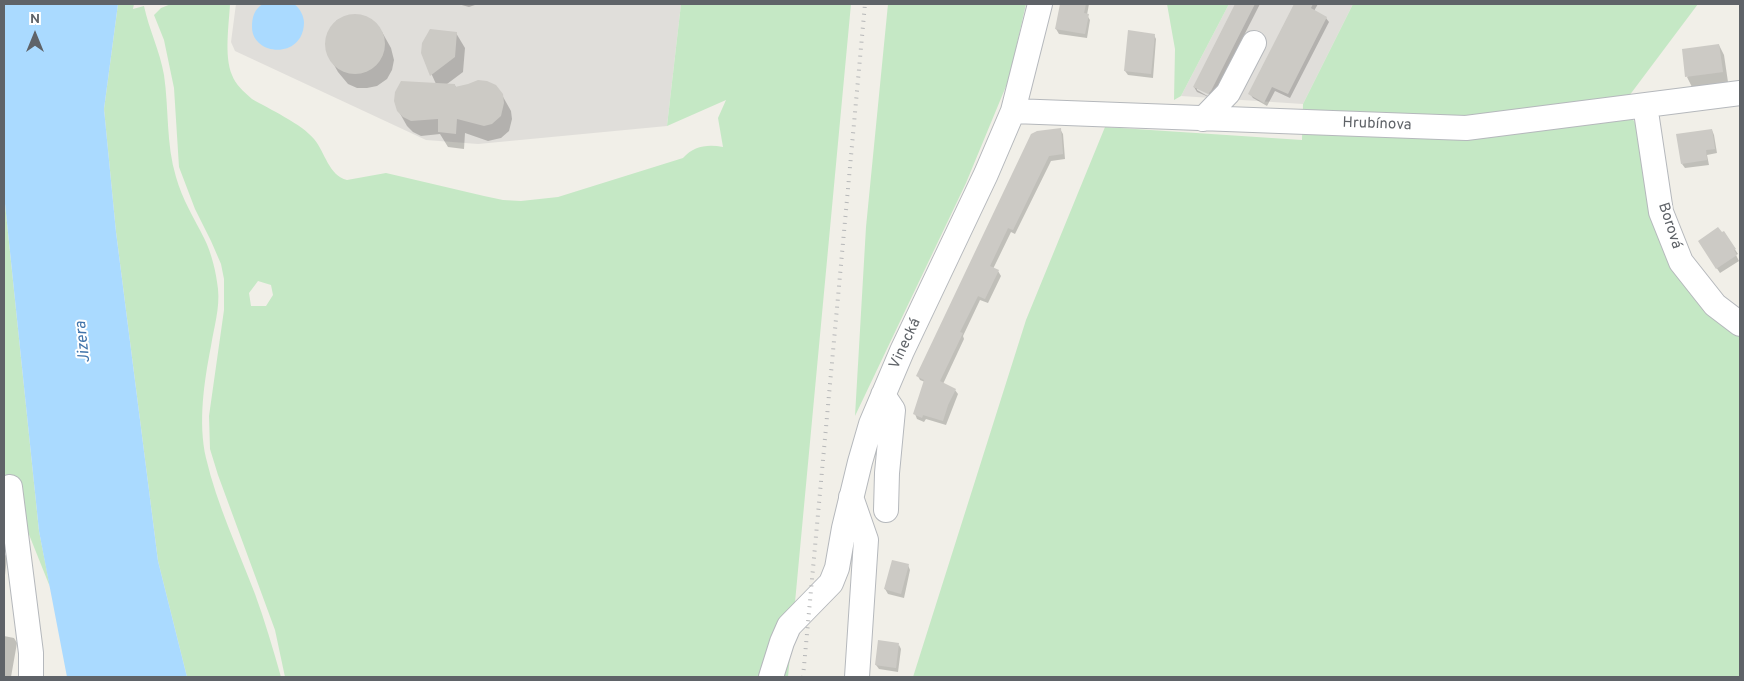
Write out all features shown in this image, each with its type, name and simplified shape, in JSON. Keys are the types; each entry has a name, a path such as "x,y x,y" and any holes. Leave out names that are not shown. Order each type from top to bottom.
{"street":[{"name":"Vinecká","path":"771,677 789,626 831,583 837,568 851,497 871,424 1013,111 1040,4"},
{"path":"1202,119 1228,92 1254,43"},
{"name":"Hrubínova","path":"1013,111 1466,128 1740,93"},
{"name":"Borová","path":"1645,104 1661,212 1681,262 1715,305 1740,324"},
{"path":"883,394 893,410 887,472 886,510"},
{"path":"10,487 31,653 31,677"},
{"path":"851,497 866,540 857,677"}],"shaded area":[{"path":"236,4 681,4 667,126 478,144 426,140 235,51 231,42"},
{"path":"1229,4 1353,4 1303,104 1181,96"}],"green space":[{"path":"118,4 134,4 133,9 144,6 164,75 169,139 176,177 185,201 207,244 213,263 218,289 218,303 204,388 202,430 206,458 228,527 259,604 281,677 187,677 158,561 116,232 104,109"},
{"path":"171,4 230,4 228,59 235,82 252,99 294,122 309,133 318,144 332,169 341,178 347,180 386,173 503,200 521,201 558,197 683,158 696,148 723,147 718,118 726,100 667,126 681,4 851,4 788,677 285,677 275,630 210,449 209,416 224,310 224,279 221,264 195,209 179,167 174,88 164,40 154,15 161,8","holes":["258,281 271,285 273,295 266,306 251,306 249,293"]},
{"path":"888,4 1026,4 1009,79 966,183 855,416 866,227"},
{"path":"1167,4 1229,4 1181,96 1174,100 1175,49"},
{"path":"1353,4 1698,4 1623,104 1641,132 1650,216 1671,269 1710,312 1740,335 1740,677 913,677 1026,320 1105,127 1302,140 1303,104"},
{"path":"4,194 39,531 50,587 4,472"}],"water":[{"name":"Jizera","path":"4,4 118,4 104,109 116,232 158,561 187,677 67,677 39,531 4,194"},
{"path":"263,4 294,4 298,8 304,23 301,35 295,43 287,48 278,50 260,44 254,37 253,17"}],"building":[{"path":"1060,4 1086,4 1084,13 1089,14 1085,34 1055,29"},
{"path":"1235,4 1255,4 1208,94 1193,87"},
{"path":"1294,4 1313,4 1311,8 1327,17 1288,94 1272,87 1264,103 1248,94"},
{"path":"355,14 372,19 380,27 385,44 380,61 372,69 355,74 338,69 330,61 325,44 330,27 338,19"},
{"path":"430,29 457,32 455,57 430,76 421,53 422,43"},
{"path":"1128,30 1155,34 1151,74 1124,71"},
{"path":"1719,44 1723,72 1685,77 1682,49"},
{"path":"478,80 496,85 503,94 504,103 501,116 492,124 484,126 457,119 456,134 438,132 438,119 411,121 397,111 394,101 395,92 401,81 455,84 455,87"},
{"path":"1061,128 1063,154 1049,156 1013,230 1008,228 990,266 999,270 985,299 978,296 960,332 963,333 940,381 956,389 943,421 923,415 922,418 913,414 924,380 916,376 1031,134 1037,131"},
{"path":"1712,129 1715,149 1706,150 1707,160 1681,164 1676,134"},
{"path":"1718,227 1722,232 1724,231 1736,249 1734,250 1737,255 1716,269 1698,241"},
{"path":"892,560 909,564 901,594 884,589"},
{"path":"878,640 899,643 896,668 875,665"}],"railway":[{"path":"803,677 865,4"}]}
